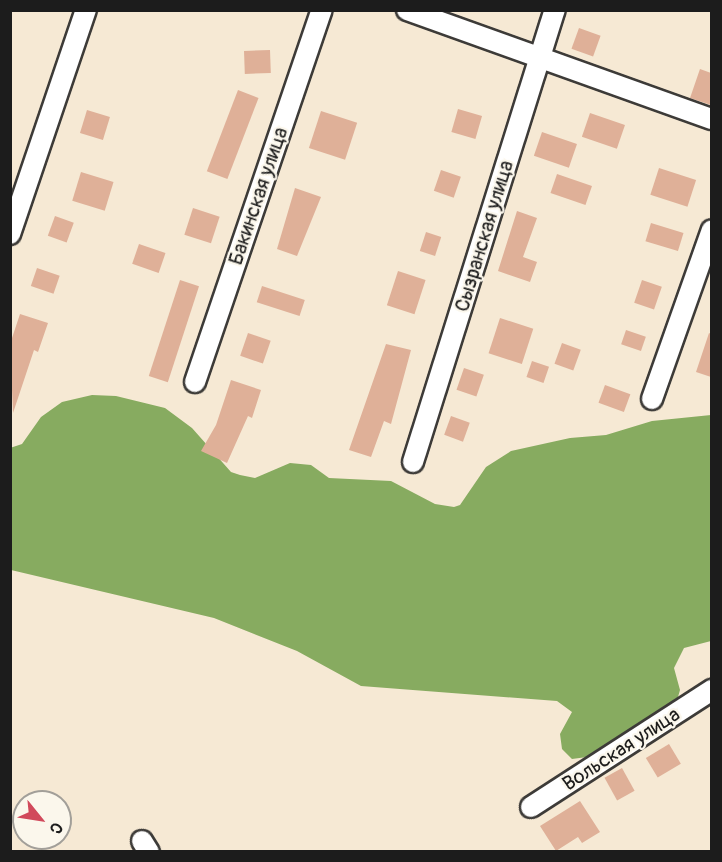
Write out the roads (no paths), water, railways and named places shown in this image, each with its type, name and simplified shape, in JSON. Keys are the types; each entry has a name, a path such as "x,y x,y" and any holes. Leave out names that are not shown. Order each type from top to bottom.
{"street":[{"path":"10,234 86,10"},
{"name":"Бакинская улица","path":"195,382 322,10"},
{"path":"407,10 541,56 711,119"},
{"name":"Сызранская улица","path":"413,462 555,10"},
{"path":"652,399 711,230"},
{"name":"Вольская улица","path":"531,807 711,690"}]}
